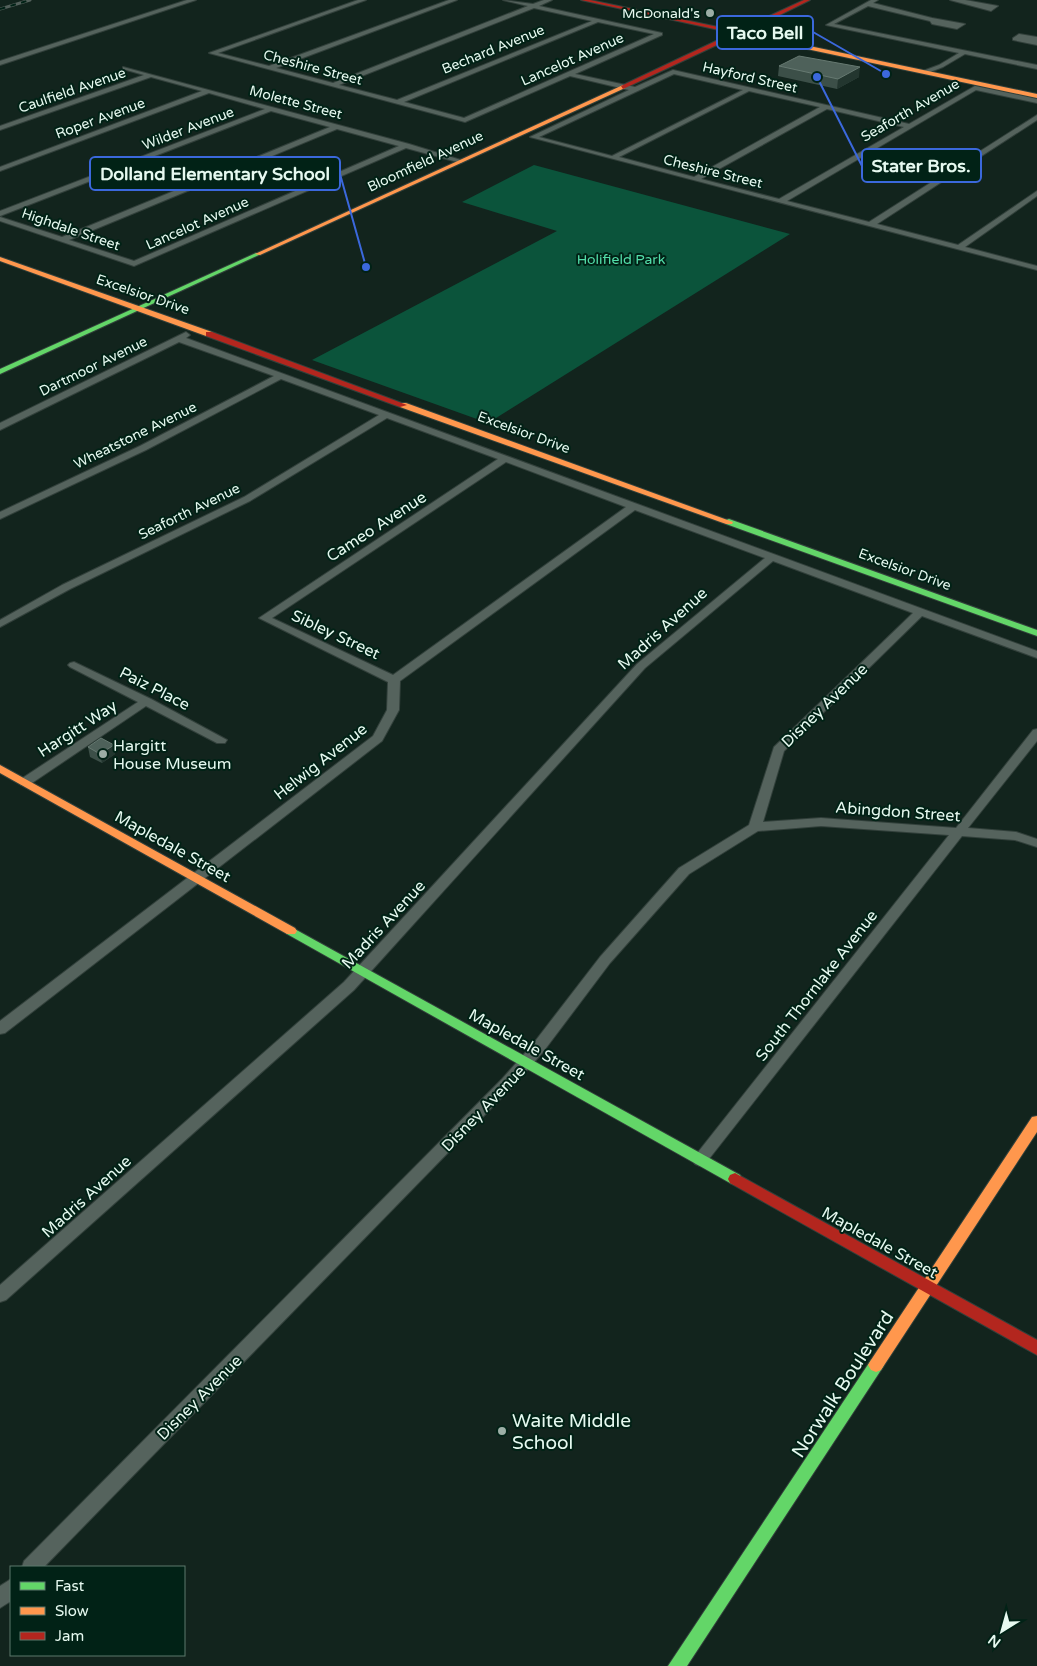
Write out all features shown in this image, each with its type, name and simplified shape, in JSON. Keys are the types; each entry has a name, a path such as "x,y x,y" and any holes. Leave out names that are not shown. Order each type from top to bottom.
{"main road":[{"path":"583,0 928,70 1037,90"},
{"path":"605,0 737,30"},
{"name":"Bloomfield Avenue","path":"737,30 793,0"},
{"name":"Bloomfield Avenue","path":"0,372 624,86 681,56 737,30 808,0"},
{"name":"Bloomfield Avenue","path":"0,363 448,157 611,84 681,56"},
{"path":"928,70 1037,96"},
{"name":"Excelsior Drive","path":"0,259 1037,633"},
{"name":"Mapledale Street","path":"0,768 1037,1348"},
{"name":"Norwalk Boulevard","path":"677,1666 1037,1121"}],"street":[{"path":"0,63 193,0"},
{"name":"Cheshire Street","path":"363,0 212,53 465,120"},
{"path":"270,68 454,0"},
{"path":"506,0 598,20"},
{"path":"333,85 549,0"},
{"path":"875,0 829,25 1037,67"},
{"path":"953,0 963,2"},
{"path":"868,4 932,20"},
{"name":"Lancelot Avenue","path":"465,120 660,34 598,20"},
{"name":"Bechard Avenue","path":"398,102 598,20"},
{"path":"928,70 941,66 960,51"},
{"name":"Molette Street","path":"125,68 461,161"},
{"name":"Cheshire Street","path":"673,72 533,137 1037,268"},
{"name":"Hayford Street","path":"673,72 910,126"},
{"path":"569,74 636,89"},
{"name":"Caulfield Avenue","path":"0,128 151,75"},
{"name":"Seaforth Avenue","path":"781,201 975,88 1037,101"},
{"path":"613,158 749,89"},
{"name":"Roper Avenue","path":"0,169 209,91"},
{"path":"695,179 826,107"},
{"name":"Wilder Avenue","path":"0,214 272,108"},
{"path":"870,225 1037,117"},
{"path":"64,239 338,126"},
{"name":"Lancelot Avenue","path":"134,264 407,145"},
{"path":"959,248 1037,193"},
{"name":"Highdale Street","path":"0,219 134,264"},
{"name":"Dartmoor Avenue","path":"0,426 198,330"},
{"name":"Excelsior Drive","path":"180,339 1037,655"},
{"name":"Wheatstone Avenue","path":"0,516 144,448 281,376"},
{"name":"Seaforth Avenue","path":"0,624 66,587 247,499 386,415"},
{"name":"Cameo Avenue","path":"264,618 506,459"},
{"path":"394,680 634,506"},
{"name":"Madris Avenue","path":"0,1295 349,986 641,666 772,557"},
{"name":"Disney Avenue","path":"32,1566 527,1062 605,960 684,871 755,827 778,750 920,612"},
{"name":"Sibley Street","path":"264,618 394,680"},
{"name":"Paiz Place","path":"74,666 147,701 221,740"},
{"name":"Helwig Avenue","path":"0,1029 378,738 392,710 394,680"},
{"name":"Hargitt Way","path":"25,782 147,701"},
{"name":"South Thornlake Avenue","path":"700,1160 1037,734"},
{"name":"Abingdon Street","path":"755,827 821,822 1016,836 1037,843"},
{"path":"0,1600 10,1589"}],"green space":[{"name":"Holifield Park","path":"534,165 790,234 488,423 312,360 557,231 462,202"}],"building":[{"path":"799,56 860,67 838,79 779,66"},
{"path":"101,738 114,745 100,754 88,747"}],"railway":[{"path":"0,9 30,0"}],"traffic: fast":[{"path":"0,372 258,254"},
{"path":"729,522 1037,633"},
{"path":"291,931 735,1179"},
{"path":"677,1666 876,1365"}],"traffic: slow":[{"path":"752,36 1037,96"},
{"path":"258,254 623,87"},
{"path":"0,259 209,334"},
{"path":"403,405 729,522"},
{"path":"0,768 291,931"},
{"path":"876,1365 1037,1121"}],"traffic: jam":[{"path":"583,0 752,36"},
{"path":"623,87 808,0"},
{"path":"209,334 403,405"},
{"path":"735,1179 1037,1348"}],"place":[{"name":"McDonald's","path":"710,13"},
{"name":"Taco Bell","path":"886,74"},
{"name":"Stater Bros.","path":"817,77"},
{"name":"Dolland Elementary School","path":"366,267"},
{"name":"Hargitt House Museum","path":"103,754"},
{"name":"Waite Middle School","path":"502,1431"}]}
